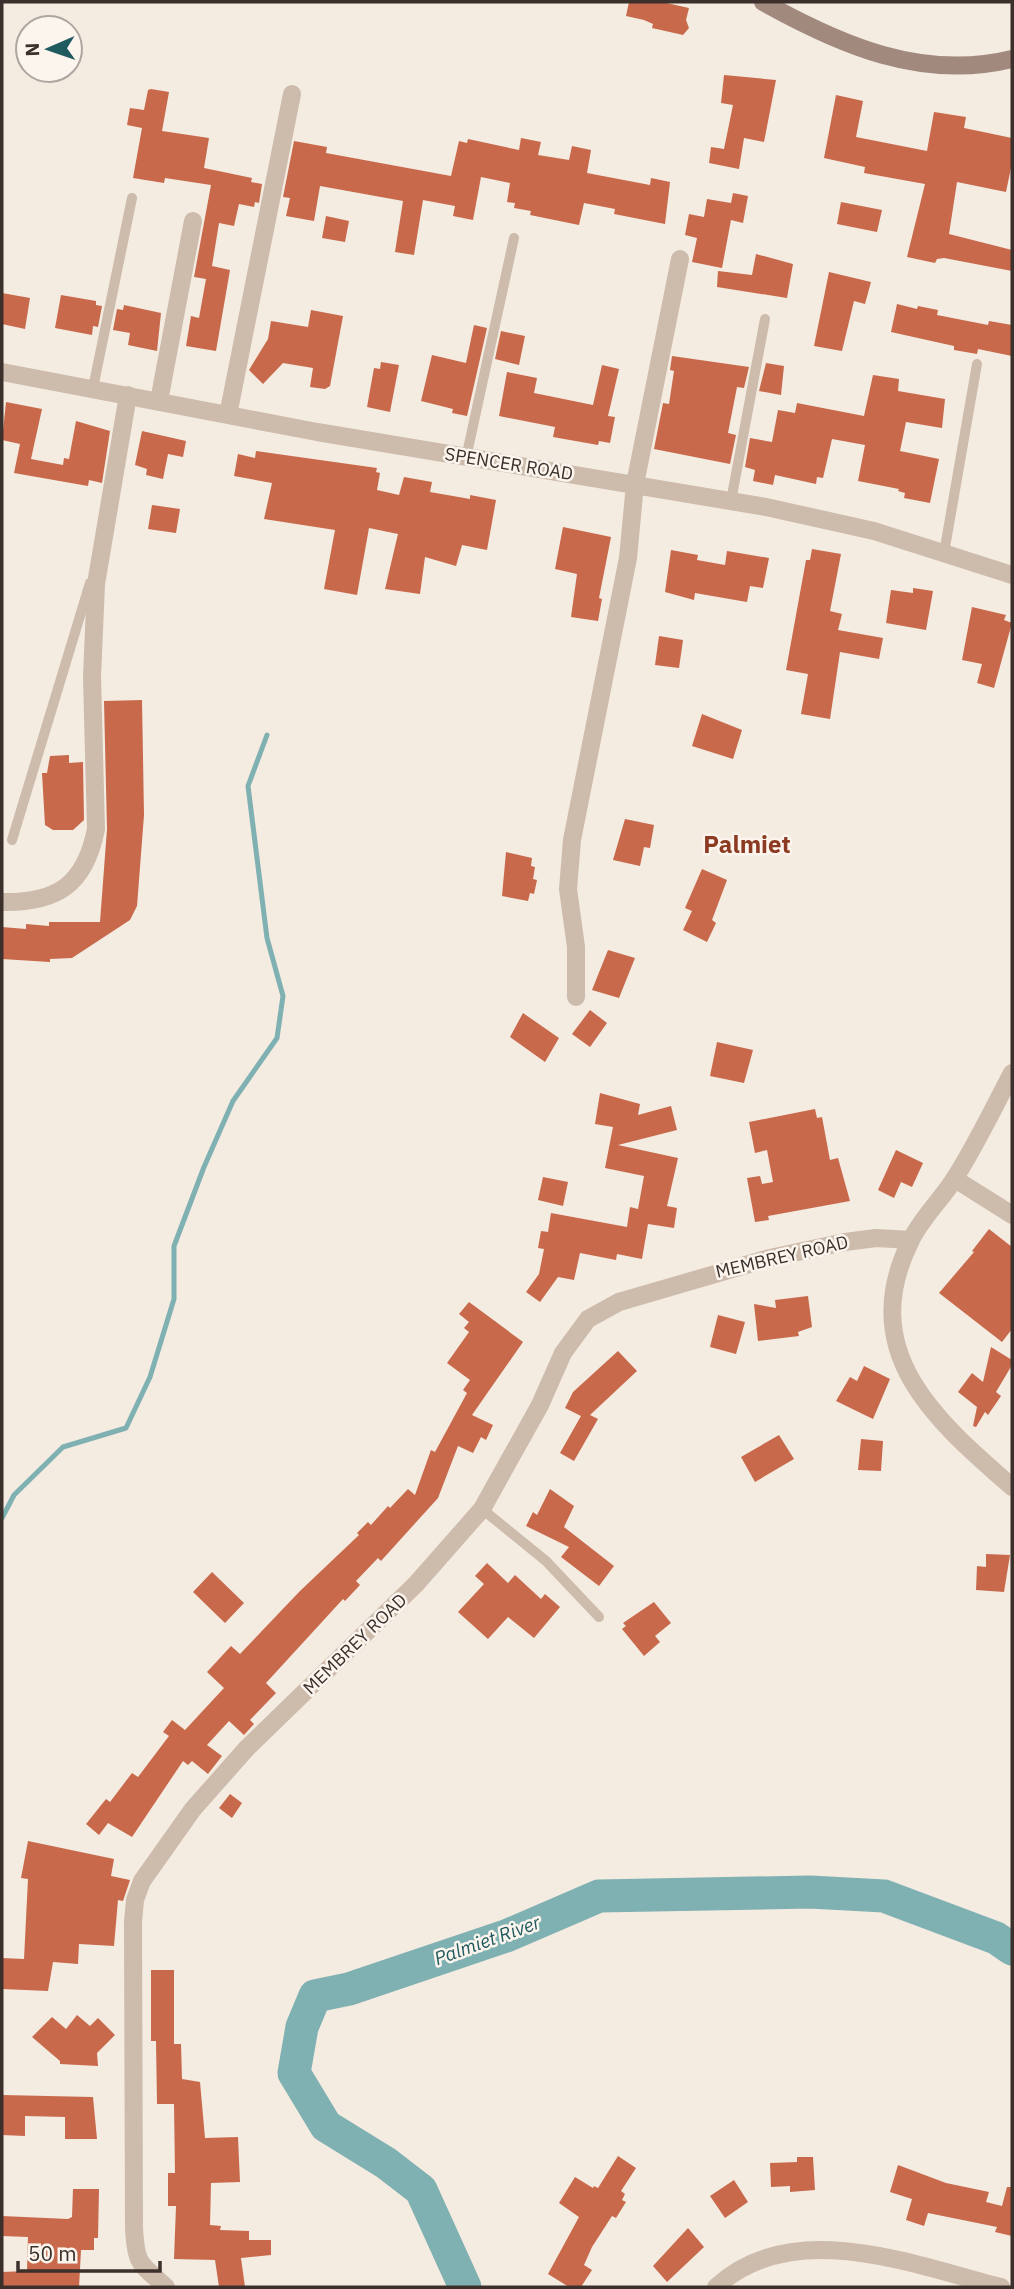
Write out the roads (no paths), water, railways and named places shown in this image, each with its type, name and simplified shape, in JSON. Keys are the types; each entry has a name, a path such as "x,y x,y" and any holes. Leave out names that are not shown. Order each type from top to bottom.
{"street":[{"path":"762,2 822,34 871,54 939,66 1012,60"},
{"path":"228,415 292,94"},
{"path":"159,401 193,221"},
{"path":"576,997 576,947 568,889 569,865 628,558 635,484 680,259"},
{"name":"SPENCER ROAD","path":"2,372 466,458 731,501 874,531 1012,575"},
{"path":"2,902 45,898 63,891 78,876 92,853 96,803 92,630 100,548 128,395"},
{"path":"1012,1073 955,1179 911,1240 892,1301 893,1328 902,1367 920,1398 955,1436 1012,1487"},
{"path":"955,1179 1012,1215"},
{"name":"MEMBREY ROAD","path":"166,2287 148,2273 139,2261 135,2248 133,1922 135,1900 142,1881 194,1809 247,1748 416,1584 482,1509 523,1438 575,1332 603,1309 687,1280 815,1247 876,1238 911,1240"},
{"path":"716,2287 747,2265 768,2256 813,2249 871,2256 1001,2287"}],"lane":[{"path":"93,388 132,198"},
{"path":"466,458 514,238"},
{"path":"731,501 765,319"},
{"path":"944,553 977,363"},
{"path":"12,840 100,548"},
{"path":"482,1509 546,1561 599,1617"}],"waterway":[{"path":"2,1518 14,1495 63,1447 126,1428 150,1377 174,1299 174,1246 204,1167 233,1101 277,1038 283,996 267,938 248,786 267,735"},
{"name":"Palmiet River","path":"465,2287 421,2190 386,2163 326,2126 294,2073 302,2027 315,1996 349,1989 506,1936 599,1896 810,1892 884,1896 996,1938 1012,1949"}],"district":[{"name":"Palmiet","path":"747,845"}]}
